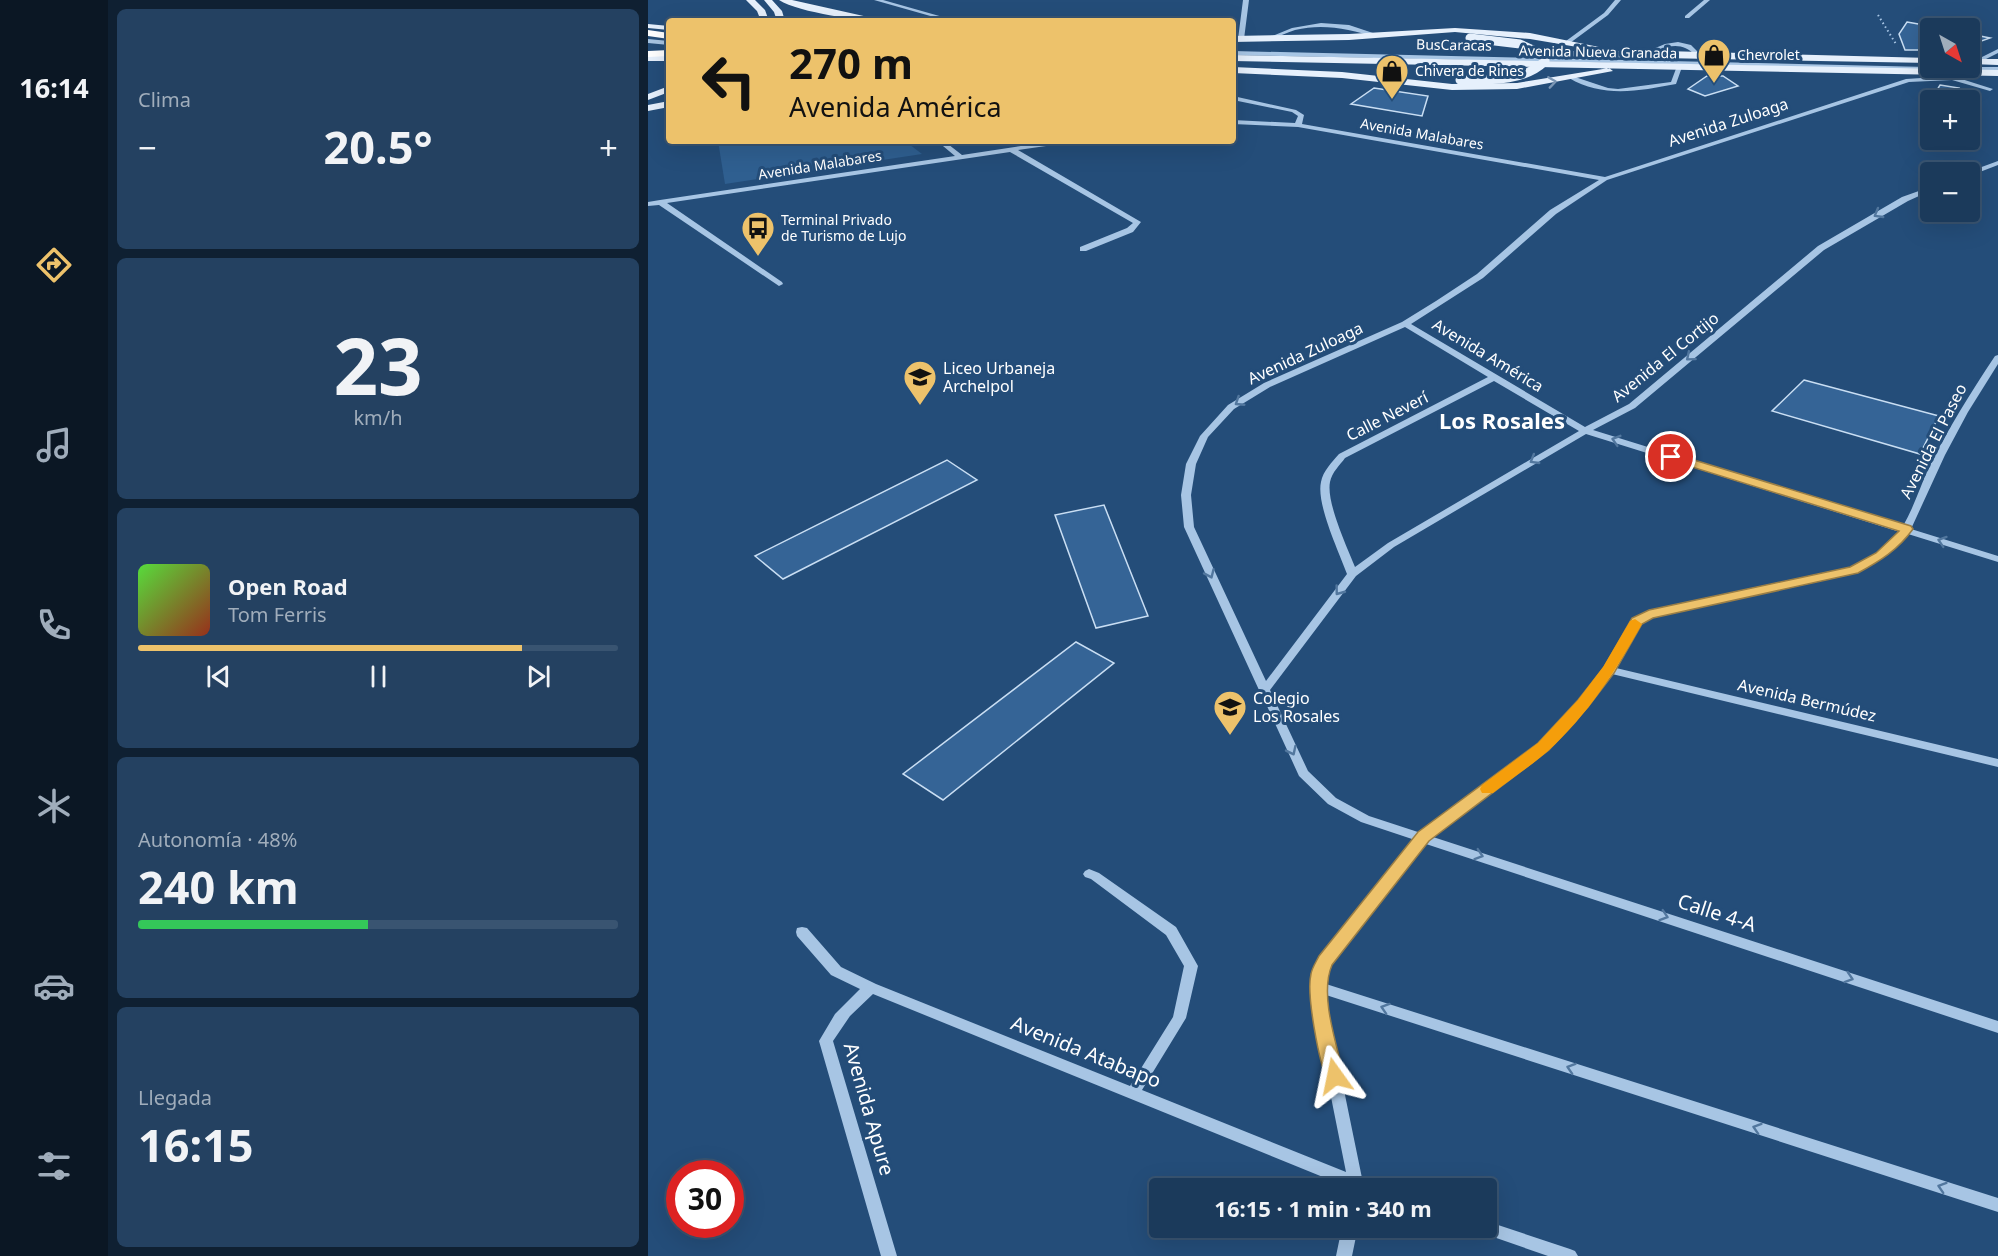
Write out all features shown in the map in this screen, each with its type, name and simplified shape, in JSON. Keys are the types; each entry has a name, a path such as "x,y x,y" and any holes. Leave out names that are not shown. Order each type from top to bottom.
{"highway":[{"path":"648,33 666,38"},
{"path":"648,40 666,39"},
{"path":"648,47 666,47"},
{"path":"648,56 666,53"}],"main road":[{"path":"750,0 764,17"},
{"path":"768,0 778,11 779,18"},
{"path":"783,0 832,13 863,18"},
{"path":"648,26 666,28"},
{"path":"1237,39 1287,39 1455,30 1511,34 1625,53"},
{"path":"1280,59 1460,80 1508,77 1537,68 1545,61 1542,54 1520,44 1470,38 1305,43 1287,39"},
{"path":"1292,50 1333,48 1359,42"},
{"name":"Avenida Nueva Granada","path":"1236,51 1696,54 1920,61"},
{"path":"648,56 666,58"},
{"name":"Avenida Nueva Granada","path":"1236,58 1920,70"},
{"name":"Avenida Nueva Granada","path":"1980,65 1998,62"},
{"path":"1264,71 1296,66 1372,68"},
{"path":"1236,70 1342,75 1452,87 1517,86 1632,66"},
{"name":"Avenida Nueva Granada","path":"1980,69 1995,73"},
{"path":"648,97 666,90"},
{"path":"648,103 666,98"},
{"path":"648,108 666,105"}],"street":[{"path":"877,0 943,18"},
{"path":"1237,39 1246,0"},
{"path":"1568,42 1606,14 1618,0"},
{"path":"1687,17 1707,0"},
{"path":"1268,39 1284,30 1320,25 1345,26 1376,35"},
{"name":"BusCaracas","path":"1236,51 1920,65"},
{"path":"1980,61 1998,51"},
{"path":"1572,78 1607,90 1618,91 1674,83 1679,67"},
{"name":"Avenida Zuloaga","path":"1874,90 1901,76 1904,71"},
{"name":"Avenida Zuloaga","path":"1424,837 1365,819 1332,801 1303,773 1263,692 1189,527 1186,495 1191,464 1204,436 1231,407 1267,385 1405,324 1480,276 1554,212 1605,178 1908,80 1939,77 1962,80 1990,89"},
{"path":"1980,77 1990,89 1998,94"},
{"path":"1236,99 1294,111 1301,115 1298,125"},
{"name":"Avenida Malabares","path":"1236,122 1298,125 1605,178"},
{"path":"944,144 959,156"},
{"name":"Avenida Malabares","path":"648,204 1046,144"},
{"path":"1011,149 1137,222 1130,230 1083,249"},
{"path":"1980,170 1998,163"},
{"name":"Avenida El Cortijo","path":"1263,692 1352,574 1391,545 1585,431 1632,406 1821,248 1905,199 1920,193"},
{"path":"660,202 779,284"},
{"name":"Avenida América","path":"1405,324 1585,431 1998,559"},
{"name":"Avenida El Paseo","path":"1359,1178 1321,1012 1319,974 1325,961 1424,837 1544,747 1583,704 1609,670 1637,621 1649,615 1854,570 1880,556 1896,543 1906,529 1955,429 1998,358"},
{"name":"Calle Neverí","path":"1352,574 1328,500 1325,484 1330,470 1342,456 1495,377"},
{"name":"Avenida Bermúdez","path":"1609,670 1998,763"},
{"name":"Calle 4-A","path":"1424,837 1998,1027"},
{"path":"1089,874 1171,931 1191,966 1179,1018 1133,1093"},
{"name":"Avenida Atabapo","path":"802,932 836,971 871,988 1339,1178"},
{"path":"1318,987 1998,1205"},
{"name":"Avenida Apure","path":"871,988 849,1005 836,1020 826,1041 889,1256"},
{"path":"1497,1231 1570,1256"},
{"path":"1344,1256 1348,1238"}],"path":[{"path":"1878,15 1905,60"}],"shaded area":[{"path":"718,144 909,144 922,154 725,184"}],"building":[{"path":"1907,22 1920,24 1920,50 1905,50 1899,34"},
{"path":"1980,36 1990,38 1980,42"},
{"name":"Chevrolet","path":"1707,76 1723,76 1738,86 1705,96 1688,89"},
{"path":"1940,85 1959,88 1958,90 1937,90"},
{"name":"Chivera de Rines","path":"1374,88 1428,96 1422,116 1351,104"},
{"path":"1804,380 1939,416 1920,454 1772,411"},
{"path":"947,460 977,480 783,579 755,556"},
{"path":"1104,505 1148,616 1096,628 1055,515"},
{"path":"1076,642 1114,663 943,800 903,774"}],"slow traffic":[{"path":"1487,789 1544,747 1583,704 1609,670 1635,624"}],"place":[{"name":"Chevrolet","path":"1714,84"},
{"name":"Chivera de Rines","path":"1392,100"},
{"name":"Terminal Privado de Turismo de Lujo","path":"758,257"},
{"name":"Liceo Urbaneja Archelpol","path":"920,406"},
{"name":"Colegio Los Rosales","path":"1230,736"}],"district":[{"name":"Los Rosales","path":"1502,421"}],"route":[{"path":"1335,1076 1318,987 1319,974 1325,961 1424,837 1544,747 1583,704 1609,670 1637,621 1649,615 1854,570 1880,556 1896,543 1906,529 1671,457"}]}
